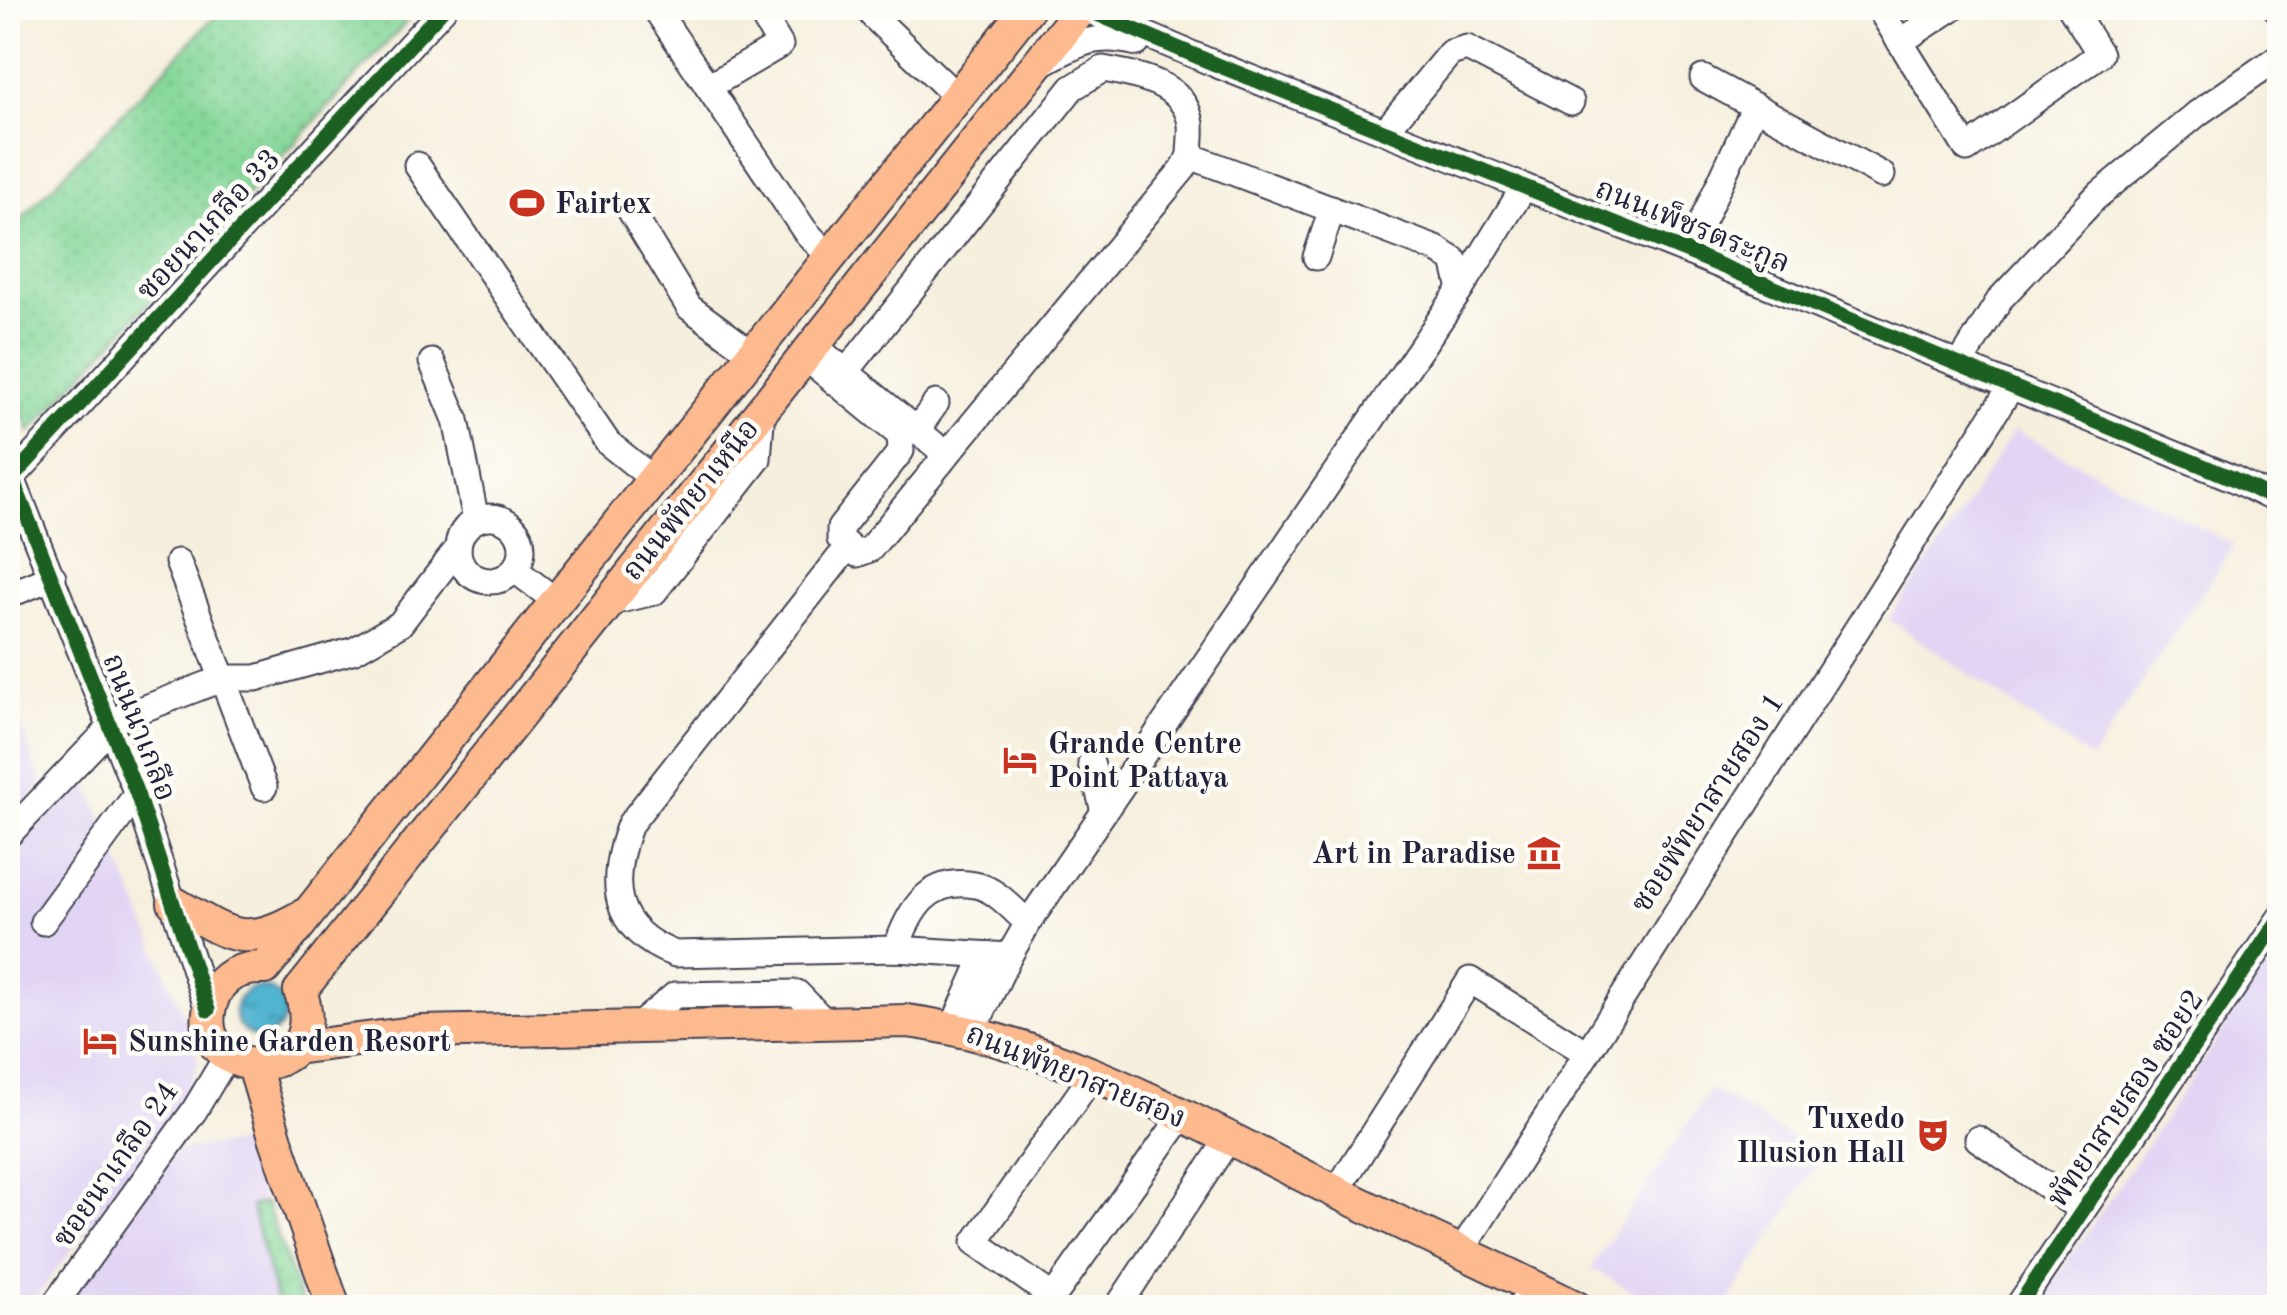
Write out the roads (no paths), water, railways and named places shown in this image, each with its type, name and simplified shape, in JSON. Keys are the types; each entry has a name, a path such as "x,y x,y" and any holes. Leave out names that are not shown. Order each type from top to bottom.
{"main road":[{"name":"ถนนพัทยาเหนือ","path":"208,1010 218,987 237,971 265,968 1028,8"},
{"name":"ถนนพัทยาเหนือ","path":"295,1048 306,1019 300,991 1082,8"},
{"path":"174,903 224,932 252,937 273,933 310,912"},
{"path":"208,1010 209,1028 217,1046 241,1061 276,1140 334,1308"},
{"name":"ถนนพัทยาสายสอง","path":"241,1061 278,1062 295,1048 420,1032 907,1021 963,1030 1092,1076 1182,1116 1460,1253 1526,1297 1577,1308"},
{"path":"276,1140 277,1103 287,1083 303,1065 335,1043"}],"street":[{"name":"ซอยนาเกลือ 33","path":"10,473 444,8"},
{"path":"655,8 805,231 830,258"},
{"path":"708,87 780,45 758,8"},
{"name":"ถนนเพ็ชรตระกูล","path":"1082,8 1960,364 2232,478 2280,502"},
{"path":"1878,8 1967,149 2100,54 2071,8"},
{"path":"1900,42 1952,8"},
{"path":"874,16 957,96"},
{"path":"1034,68 1082,42 1109,36 1215,64"},
{"path":"1386,130 1450,52 1459,48 1467,48 1571,102"},
{"path":"1960,364 2000,299 2095,198 2198,113 2280,56"},
{"path":"808,350 903,442 901,450 840,528 840,540 857,554 870,549 1183,169 1190,156 1191,121 1176,94 1138,75 1103,68 1072,88 846,372"},
{"path":"1703,78 1882,175"},
{"path":"1688,252 1755,106"},
{"path":"1190,156 1317,196 1436,249 1454,260 1461,288"},
{"path":"417,165 608,443 653,479"},
{"path":"963,1030 997,956 1028,922 1461,288 1524,188"},
{"path":"1316,256 1317,196"},
{"path":"630,210 689,307 752,354"},
{"path":"808,350 846,372 941,450 941,462"},
{"path":"432,362 456,420 476,520"},
{"name":"ซอยพัทยาสายสอง 1","path":"1460,1253 2011,387"},
{"path":"917,430 936,403"},
{"name":"ถนนนาเกลือ","path":"10,473 137,794 208,1010"},
{"path":"496,516 514,526 522,556 502,579 480,579 462,566 458,548 461,534 476,520 496,516"},
{"path":"8,835 110,725 224,678 256,678 356,650 400,624 458,548"},
{"path":"847,548 630,824 616,870 619,903 637,934 675,954 896,949 997,956"},
{"path":"178,562 264,787"},
{"path":"514,569 556,601"},
{"path":"8,595 53,577"},
{"path":"1091,763 1104,811"},
{"path":"43,922 137,794"},
{"path":"896,949 915,906 936,889 976,885 1028,922"},
{"name":"พัทยาสายสอง ซอย2","path":"2017,1308 2280,918"},
{"path":"1336,1192 1470,980 1586,1052"},
{"name":"ซอยนาเกลือ 24","path":"52,1308 194,1111 241,1061"},
{"path":"1092,1076 975,1242 1053,1297 1182,1116"},
{"path":"1117,1308 1229,1138"},
{"path":"1978,1140 2082,1210"}],"water":[{"path":"250,988 270,988 284,1002 284,1022 270,1036 250,1036 236,1022 236,1002"}],"place":[{"name":"Fairtex","path":"527,203"},
{"name":"Grande Centre Point Pattaya","path":"1020,760"},
{"name":"Art in Paradise","path":"1544,853"},
{"name":"Sunshine Garden Resort","path":"100,1041"},
{"name":"Tuxedo Illusion Hall","path":"1933,1135"}]}
